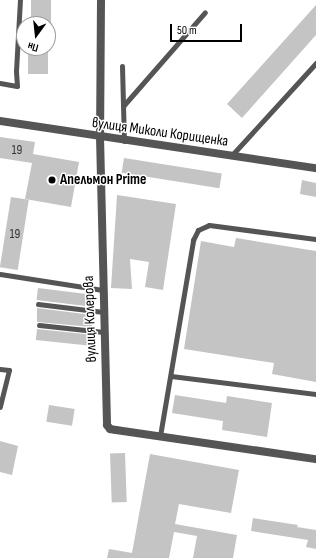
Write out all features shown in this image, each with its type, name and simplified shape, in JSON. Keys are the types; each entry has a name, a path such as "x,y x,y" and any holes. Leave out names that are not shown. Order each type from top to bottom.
{"street":[{"name":"вулиця Колерова","path":"101,0 100,137 104,332 108,425 110,429 316,459"},
{"name":"вулиця Миколи Корищенка","path":"0,121 124,141 316,168"}],"lane":[{"path":"0,83 17,86 16,71 20,0"},
{"path":"124,105 206,12"},
{"path":"231,156 316,63"},
{"path":"122,66 124,141"},
{"path":"160,436 193,240 198,230 209,225 316,239"},
{"path":"0,274 103,290"},
{"path":"38,304 104,312"},
{"path":"39,325 104,332"},
{"path":"0,369 9,370 0,407"},
{"path":"171,376 316,394"}],"building":[{"path":"31,0 51,0 51,16 31,16"},
{"path":"316,5 316,35 242,118 227,104"},
{"path":"28,56 48,56 48,74 28,74"},
{"name":"Апельмон Prime","path":"0,137 35,142 33,154 79,162 71,207 25,199 32,163 0,158"},
{"path":"124,158 222,173 219,188 122,173"},
{"path":"302,180 316,183 316,197 300,194"},
{"path":"117,195 176,204 163,290 145,287 149,262 130,259 132,289 111,288"},
{"path":"11,197 29,200 18,270 0,267"},
{"path":"236,238 316,251 316,382 272,374 274,363 184,349 201,241 234,247"},
{"path":"38,288 87,294 85,306 37,300"},
{"path":"37,308 92,315 92,327 37,322"},
{"path":"37,329 92,335 91,346 36,340"},
{"path":"175,395 226,403 227,396 272,403 267,437 222,430 223,421 172,413"},
{"path":"49,405 75,409 72,426 46,422"},
{"path":"0,441 18,446 12,475 0,472"},
{"path":"125,453 127,502 112,502 110,454"},
{"path":"150,454 239,470 231,513 179,504 175,524 237,535 233,558 193,558 197,536 174,532 169,558 107,558 109,549 132,553"},
{"path":"253,518 298,525 297,527 316,530 316,549 306,547 308,540 251,531"}],"place":[{"name":"Апельмон Prime","path":"52,180"}]}
